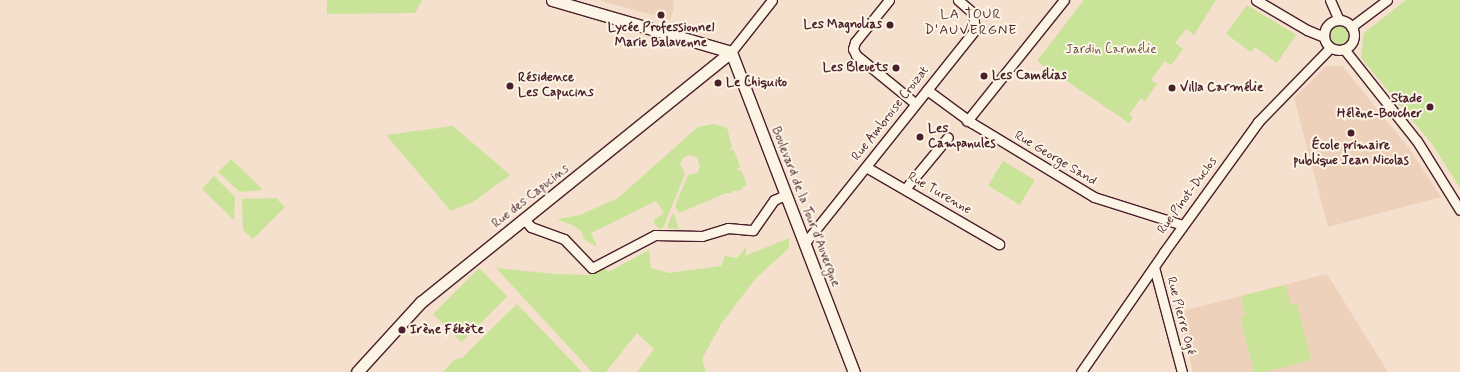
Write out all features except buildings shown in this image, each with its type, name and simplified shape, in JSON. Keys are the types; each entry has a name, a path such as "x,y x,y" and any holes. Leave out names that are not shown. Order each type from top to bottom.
{"street":[{"path":"552,0 731,52 772,0"},
{"path":"889,0 855,42 853,49 856,55 916,104"},
{"name":"Rue Ambroise Croizat","path":"804,244 975,30 973,13 958,0"},
{"path":"968,120 1064,0"},
{"path":"1256,0 1307,30 1324,37 1330,48 1337,51 1344,50 1353,41 1351,26"},
{"path":"1330,0 1339,20 1351,26"},
{"path":"1351,26 1387,0"},
{"path":"1324,37 1329,23 1339,20"},
{"name":"Rue Pinot-Duclos","path":"1081,372 1183,225 1258,122 1330,48"},
{"path":"1344,50 1417,141 1460,210"},
{"name":"Boulevard de la Tour d'Auvergne","path":"731,52 854,372"},
{"name":"Rue des Capucins","path":"357,372 421,302 731,52"},
{"name":"Rue George Sand","path":"927,90 968,120 1094,197 1183,225"},
{"path":"905,189 948,137"},
{"name":"Rue Turenne","path":"866,167 999,244"},
{"path":"524,219 531,227 564,239 592,268 655,235 702,236 728,228 753,230 774,200 785,195"},
{"name":"Rue Pierre Ogé","path":"1154,267 1182,372"}],"shaded area":[{"name":"Lycée Professionnel Marie Balavenne","path":"599,0 673,0 674,9 670,20"},
{"name":"École primaire publique Jean Nicolas","path":"1326,66 1342,66 1409,148 1441,197 1328,227 1294,98"},
{"path":"1327,274 1388,372 1193,372 1178,312"}],"green space":[{"path":"327,0 422,0 415,13 327,14"},
{"name":"Jardin Carmélie","path":"1084,0 1216,0 1194,35 1186,29 1175,43 1183,49 1171,65 1165,61 1151,80 1157,84 1145,101 1141,98 1129,115 1133,118 1129,123 1037,61"},
{"name":"Stade Hélène-Boucher","path":"1406,0 1460,0 1460,188 1432,144 1361,58 1364,33"},
{"path":"1247,5 1296,35 1277,63 1255,47 1251,52 1226,34"},
{"path":"1339,25 1346,28 1349,35 1346,42 1339,45 1332,42 1329,35 1332,28"},
{"path":"714,124 727,128 732,147 730,150 734,150 740,166 737,170 741,170 747,185 742,187 742,190 731,191 732,193 726,193 679,213 675,206 688,175 697,173 700,167 697,157 690,155 684,157 680,163 685,174 663,228 659,229 654,223 654,220 664,213 656,201 591,233 597,247 584,239 582,232 574,226 557,219 580,215 618,198 698,127"},
{"path":"453,126 510,175 473,202 451,211 386,135"},
{"path":"231,159 263,190 240,192 218,172"},
{"path":"1003,161 1035,180 1020,205 988,186"},
{"path":"214,176 235,197 234,220 202,189"},
{"path":"276,198 285,207 253,239 243,230 242,199"},
{"path":"673,212 679,229 667,228"},
{"path":"789,238 789,248 756,278 721,324 702,359 706,372 637,372 654,349 637,333 606,372 592,372 496,268 555,274 589,275 604,267 608,272 649,250 651,268 669,273 721,266 725,256 737,258 747,246 745,256"},
{"path":"479,268 507,296 461,342 433,314"},
{"path":"1285,285 1291,305 1297,303 1311,360 1265,372 1254,372 1240,318 1245,316 1241,296"},
{"path":"517,304 582,372 443,372 454,360 462,358"}],"place":[{"name":"Lycée Professionnel Marie Balavenne","path":"661,15"},
{"name":"Les Magnolias","path":"890,25"},
{"name":"Les Bleuets","path":"896,68"},
{"name":"Les Camélias","path":"984,76"},
{"name":"Le Chiquito","path":"718,83"},
{"name":"Résidence Les Capucins","path":"510,86"},
{"name":"Villa Carmélie","path":"1172,88"},
{"name":"Stade Hélène-Boucher","path":"1430,107"},
{"name":"École primaire publique Jean Nicolas","path":"1351,133"},
{"name":"Les Campanules","path":"920,137"},
{"name":"Irène Fékète","path":"402,330"}],"district":[{"name":"LA TOUR D'AUVERGNE","path":"971,22"}]}
